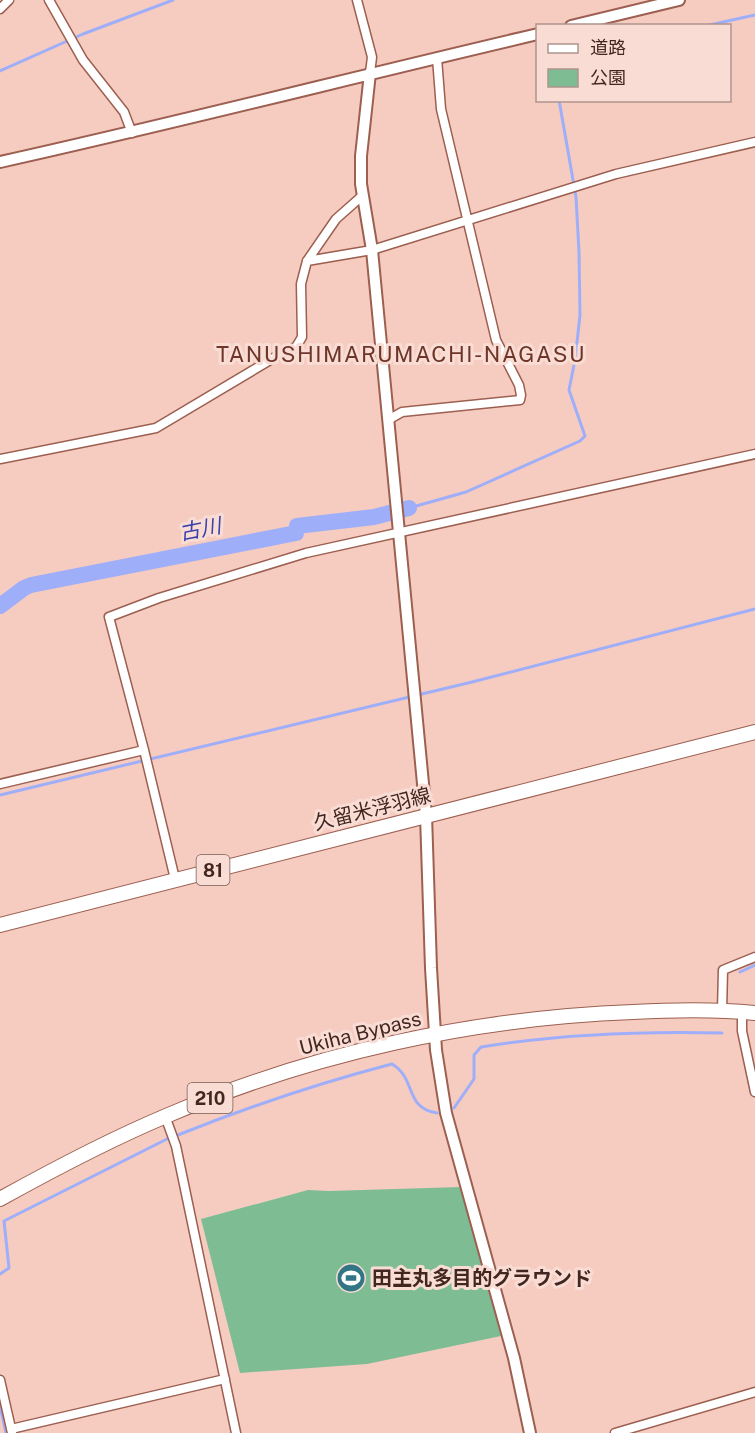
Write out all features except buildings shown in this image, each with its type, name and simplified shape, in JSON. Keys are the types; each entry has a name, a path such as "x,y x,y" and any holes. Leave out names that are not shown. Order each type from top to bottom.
{"main road":[{"name":"久留米浮羽線","path":"0,925 755,732"},
{"name":"Ukiha Bypass","path":"0,1199 98,1147 165,1116 256,1081 353,1052 435,1035 540,1018 602,1013 749,1012"}],"street":[{"path":"0,9 9,0"},
{"path":"49,0 83,60 124,112 132,133"},
{"path":"357,0 372,57 361,156 362,196 372,250 426,815 435,1035 446,1113 514,1358 530,1433"},
{"path":"580,24 679,0"},
{"path":"0,162 132,133 536,34"},
{"path":"388,420 402,412 520,400 521,395 519,385 496,340 441,109 436,58"},
{"path":"307,261 372,250 616,174 755,142"},
{"path":"0,459 156,428 282,353 296,347 302,337 301,284 307,261 336,219 362,196"},
{"path":"175,879 109,617 159,598 306,554 755,454"},
{"path":"0,784 144,750"},
{"path":"722,1011 723,970 755,957"},
{"path":"749,1012 742,1031 755,1092"},
{"path":"165,1116 176,1146 236,1433"},
{"path":"0,1380 11,1431 225,1379"},
{"path":"615,1433 755,1392"}],"green space":[{"name":"田主丸多目的グラウンド","path":"461,1187 501,1336 367,1364 240,1373 201,1219 308,1190"}],"waterway":[{"path":"0,71 83,34 173,0"},
{"path":"714,24 755,15"},
{"path":"409,508 466,492 580,441 585,436 569,390 580,315 579,252 576,197 559,102"},
{"name":"古川","path":"0,606 31,585 296,533 297,526 374,517 409,508"},
{"path":"0,795 472,682 755,609"},
{"path":"740,972 755,965"},
{"path":"454,1108 474,1079 474,1055 481,1047 602,1034 722,1033"},
{"path":"178,1135 284,1096 392,1064 405,1077 420,1105 437,1113"},
{"path":"0,1274 9,1268 4,1221 169,1138"},
{"path":"0,1406 6,1433"}],"place":[{"name":"田主丸多目的グラウンド","path":"351,1278"}],"district":[{"name":"TANUSHIMARUMACHI-NAGASU","path":"401,354"}]}
